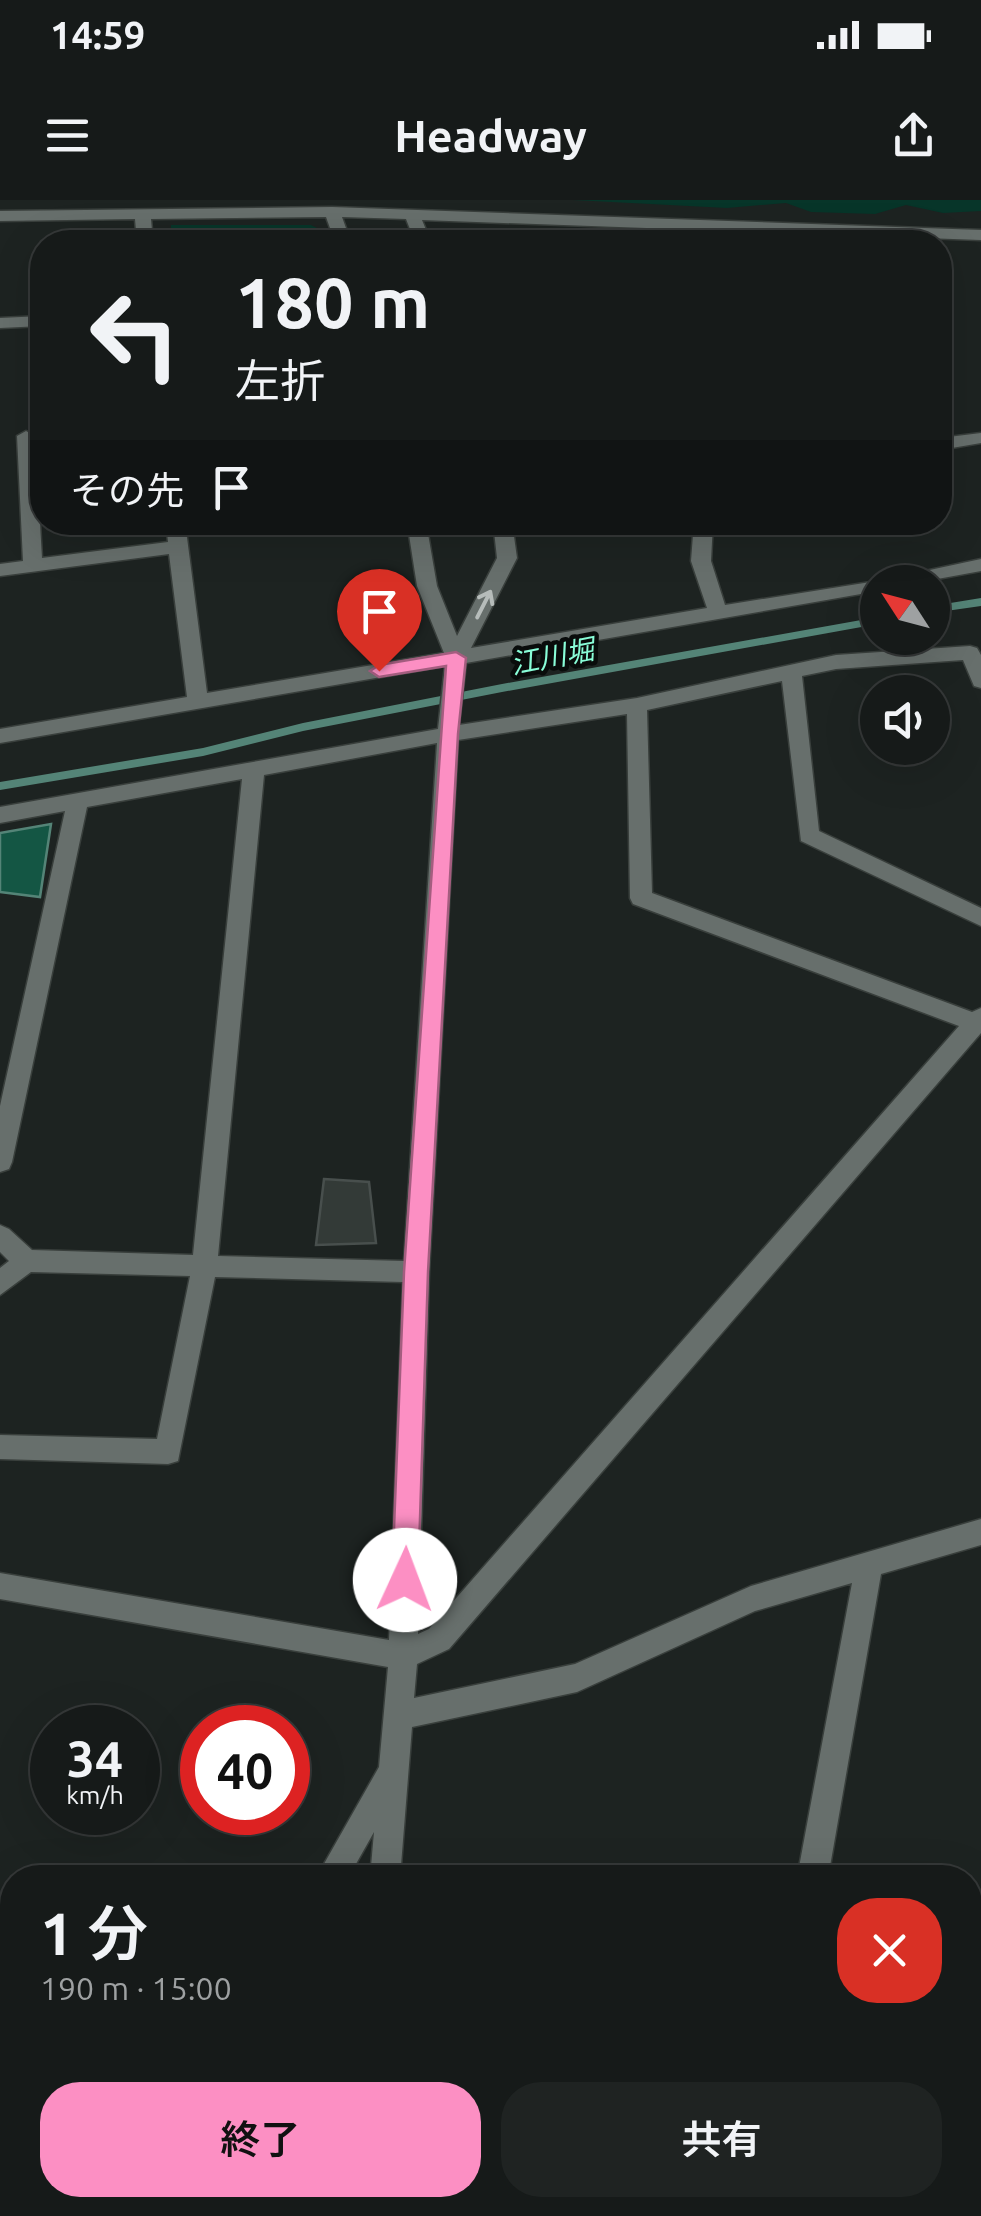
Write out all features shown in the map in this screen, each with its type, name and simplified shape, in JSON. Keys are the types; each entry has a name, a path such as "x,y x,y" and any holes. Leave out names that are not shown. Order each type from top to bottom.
{"street":[{"path":"332,212 339,230"},
{"path":"0,216 332,212 634,221 751,230"},
{"path":"143,214 144,230"},
{"path":"412,215 418,230"},
{"path":"634,221 635,230"},
{"path":"952,235 981,235"},
{"path":"0,323 30,322"},
{"path":"0,438 30,435"},
{"path":"952,438 981,438"},
{"path":"34,535 34,565"},
{"path":"176,535 198,702"},
{"path":"418,535 427,586 456,658"},
{"path":"385,1865 402,1656 416,1272 448,734 456,658 506,558 503,535"},
{"path":"703,535 700,561 718,615"},
{"path":"0,570 177,547"},
{"path":"950,571 981,565"},
{"path":"0,736 860,588"},
{"path":"0,815 448,734 637,705 836,662 970,653 981,681"},
{"path":"790,672 809,835 981,918"},
{"path":"0,1586 402,1656 439,1638 979,1020 642,898 637,705"},
{"path":"0,1448 168,1452 204,1268 254,768"},
{"path":"0,1162 78,800"},
{"path":"0,1236 26,1261 416,1272"},
{"path":"0,1284 26,1261"},
{"path":"396,1716 577,1678 751,1599 981,1532"},
{"path":"814,1865 870,1565"},
{"path":"338,1865 391,1770"}],"shaded area":[{"path":"573,200 981,200 981,211 943,213 906,205 875,214 811,212 786,203 727,208"},
{"path":"171,225 311,225 321,230 171,230"},
{"path":"51,824 40,897 0,892 0,833"}],"building":[{"path":"324,1179 369,1182 376,1243 316,1245"}],"waterway":[{"name":"江川堀","path":"950,607 981,602"},
{"name":"江川堀","path":"0,786 203,752 303,727 502,688 860,623"}],"route":[{"path":"379,671 456,658 448,734 416,1272 405,1580"}]}
